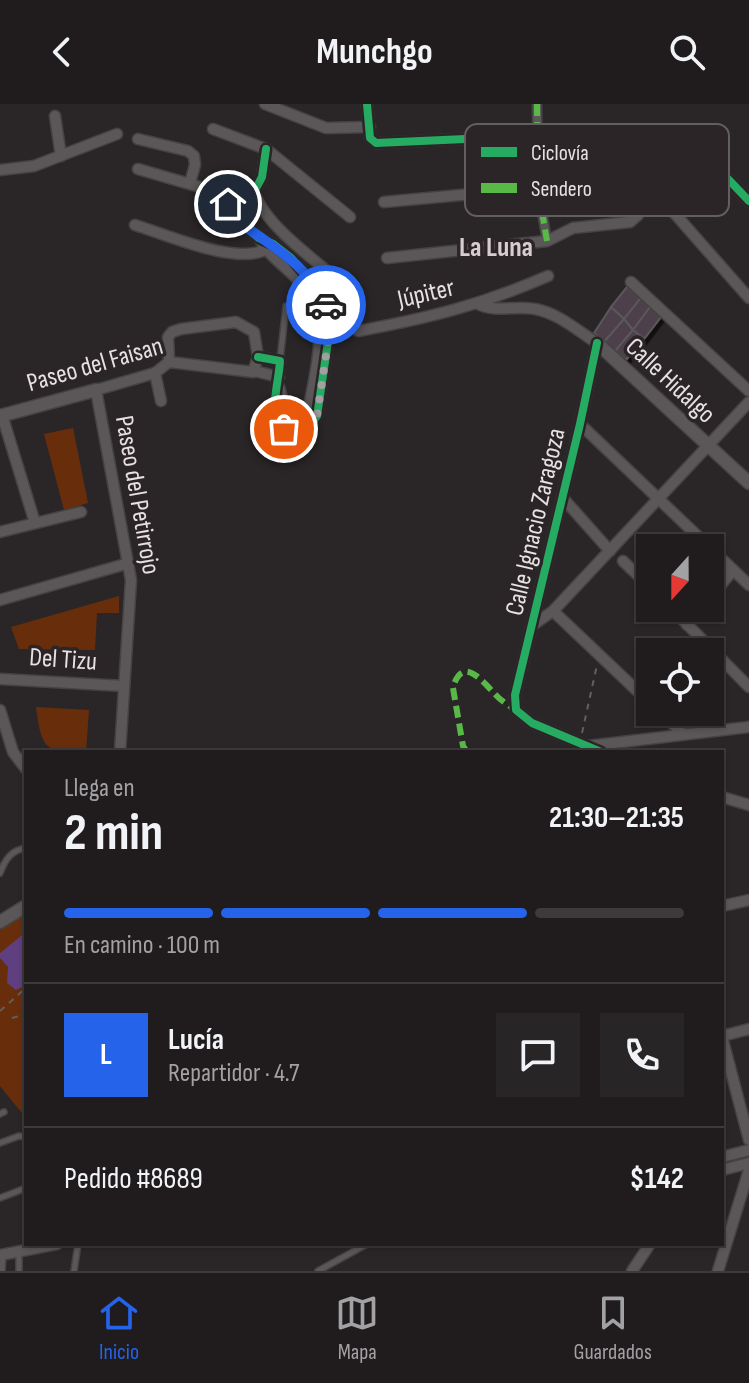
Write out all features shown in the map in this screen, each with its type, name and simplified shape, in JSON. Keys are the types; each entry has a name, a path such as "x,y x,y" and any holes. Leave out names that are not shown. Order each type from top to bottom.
{"street":[{"path":"265,104 326,128 370,127"},
{"path":"367,104 372,141 465,138"},
{"path":"536,124 537,104"},
{"path":"55,116 61,156"},
{"path":"213,129 266,149 350,217"},
{"path":"0,170 23,169 117,134"},
{"path":"138,139 188,151 194,156 190,183"},
{"path":"266,149 262,177 254,192 258,205 345,286"},
{"path":"138,169 231,196 242,191 254,192"},
{"path":"729,180 749,201"},
{"path":"384,202 465,195"},
{"path":"231,196 228,204 230,215 269,247 311,295 318,311 321,328 308,413 301,423 288,420 279,382 280,361 258,357"},
{"path":"543,216 547,241"},
{"path":"387,258 547,241 573,228 630,222 637,216"},
{"path":"675,216 749,298"},
{"path":"135,225 231,254 251,254 269,247"},
{"name":"Júpiter","path":"358,331 434,317 478,304 548,276"},
{"path":"631,282 749,391"},
{"path":"478,304 488,308 543,311 597,343"},
{"path":"169,362 167,344 172,332 236,322 254,332 258,357 252,372"},
{"name":"Calle Ignacio Zaragoza","path":"582,746 532,723 516,710 515,695 597,343"},
{"name":"Calle Hidalgo","path":"597,343 749,483"},
{"name":"Paseo del Faisan","path":"1,416 155,373 169,362 252,372 279,382"},
{"path":"155,373 161,401"},
{"name":"Paseo del Petirrojo","path":"96,390 129,563 131,603 120,750"},
{"path":"533,625 553,611 749,402"},
{"path":"1,416 35,523"},
{"path":"580,424 749,585"},
{"path":"562,497 610,551"},
{"path":"0,532 81,512"},
{"path":"623,561 636,574"},
{"path":"0,600 129,563"},
{"path":"724,581 733,570"},
{"path":"553,611 636,690"},
{"path":"684,622 749,687"},
{"path":"687,625 690,622"},
{"name":"Del Tizu","path":"0,679 124,686"},
{"path":"0,710 13,752 24,766"},
{"path":"675,726 683,734"},
{"path":"582,746 746,729"},
{"path":"582,746 595,750"},
{"path":"724,798 749,805"},
{"path":"724,906 749,900"},
{"path":"0,922 24,907"},
{"path":"724,1035 749,1029"},
{"path":"724,1044 749,1140"},
{"path":"724,1156 749,1150"},
{"path":"724,1169 749,1163"},
{"path":"727,1224 749,1170"},
{"path":"1,1254 44,1246"},
{"path":"632,1271 649,1246"},
{"path":"718,1271 723,1246"}],"lane":[{"path":"280,361 286,306"},
{"path":"0,873 10,854 24,849"},
{"path":"0,1143 24,1137"},
{"path":"0,1198 24,1189"},
{"path":"74,1271 78,1246"},
{"path":"318,1271 363,1246"},
{"path":"19,1250 19,1271"},
{"path":"1,1254 2,1271"}],"path":[{"path":"582,746 599,656"},
{"path":"0,1011 24,990"},
{"path":"12,1018 24,1012"}],"shaded area":[{"path":"73,428 88,503 64,510 44,434"},
{"path":"119,596 119,613 97,613 95,650 19,649 11,627"},
{"path":"36,707 89,710 86,750 54,749 48,746 41,733"},
{"path":"24,909 24,1116 0,1086 0,924"},
{"path":"24,934 24,986 16,990 7,983 8,967 0,958 0,953"}],"building":[{"path":"631,282 644,294 624,319 611,307"},
{"path":"644,294 653,303 633,330 624,319"},
{"path":"653,303 664,313 644,339 633,330"},
{"path":"611,307 624,319 604,342 594,333"},
{"path":"624,319 633,330 615,351 604,342"},
{"path":"633,330 644,339 626,360 615,351"}],"marked path":[{"path":"537,104 537,124"},
{"path":"543,216 547,241"},
{"path":"466,750 453,688 457,677 463,672 476,676 516,710"}],"cycle path":[{"path":"367,104 370,138 376,143 465,139"},
{"path":"258,357 280,361 275,401 279,424 291,432 307,430 317,416 330,328 327,308 320,291 291,258 230,215 228,204 231,196 242,191 254,192 262,177 266,149"},
{"path":"729,180 749,201"},
{"path":"596,750 532,723 516,710 515,695 597,343"}],"way so far":[{"path":"284,429 291,432 307,430 317,416 330,328 326,305"}],"district":[{"name":"La Luna","path":"496,247"}],"route":[{"path":"228,204 230,215 291,258 320,291 326,305"}]}
